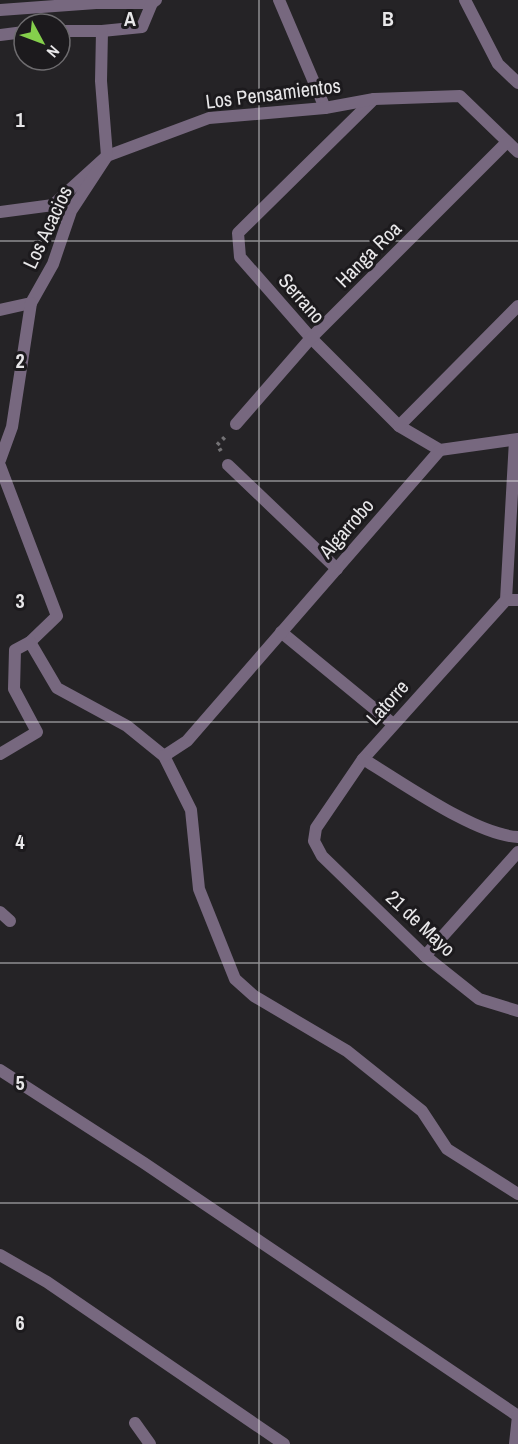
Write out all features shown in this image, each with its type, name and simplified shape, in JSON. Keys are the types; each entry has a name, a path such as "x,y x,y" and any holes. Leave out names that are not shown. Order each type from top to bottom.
{"street":[{"path":"279,0 326,108"},
{"path":"465,0 498,64 518,83"},
{"path":"0,10 96,3 154,2 142,27 72,31"},
{"path":"102,31 101,81 107,156"},
{"name":"Los Pensamientos","path":"0,212 53,205 107,156 209,118 326,108 374,99 460,96 518,152"},
{"name":"Serrano","path":"374,99 238,233 240,257 311,338 399,426 440,450"},
{"name":"Hanga Roa","path":"236,424 311,338 507,142"},
{"name":"Los Acacios","path":"31,303 53,264 71,211 107,156"},
{"path":"0,310 31,303 12,427 0,460"},
{"path":"399,426 518,306"},
{"path":"440,450 516,440"},
{"name":"Latorre","path":"314,841 316,828 363,759 393,724 512,600 516,440"},
{"name":"Algarrobo","path":"164,756 187,741 440,450"},
{"path":"228,465 337,569"},
{"path":"0,466 57,616 30,642 15,650 14,689 37,732 0,754"},
{"path":"281,632 393,724"},
{"path":"30,642 57,688 127,726 164,756 191,810 199,890 235,979 254,996 347,1051 422,1111 447,1149 518,1194"},
{"path":"363,759 482,829 505,836 518,837"},
{"name":"21 de Mayo","path":"314,841 322,856 425,956 479,999 518,1011"},
{"path":"425,956 518,852"},
{"path":"0,912 10,921"},
{"path":"0,1070 144,1163 517,1416 515,1444"},
{"path":"0,1255 47,1282 284,1444"},
{"path":"135,1423 150,1444"}],"path":[{"path":"228,465 218,445 236,424"}]}
